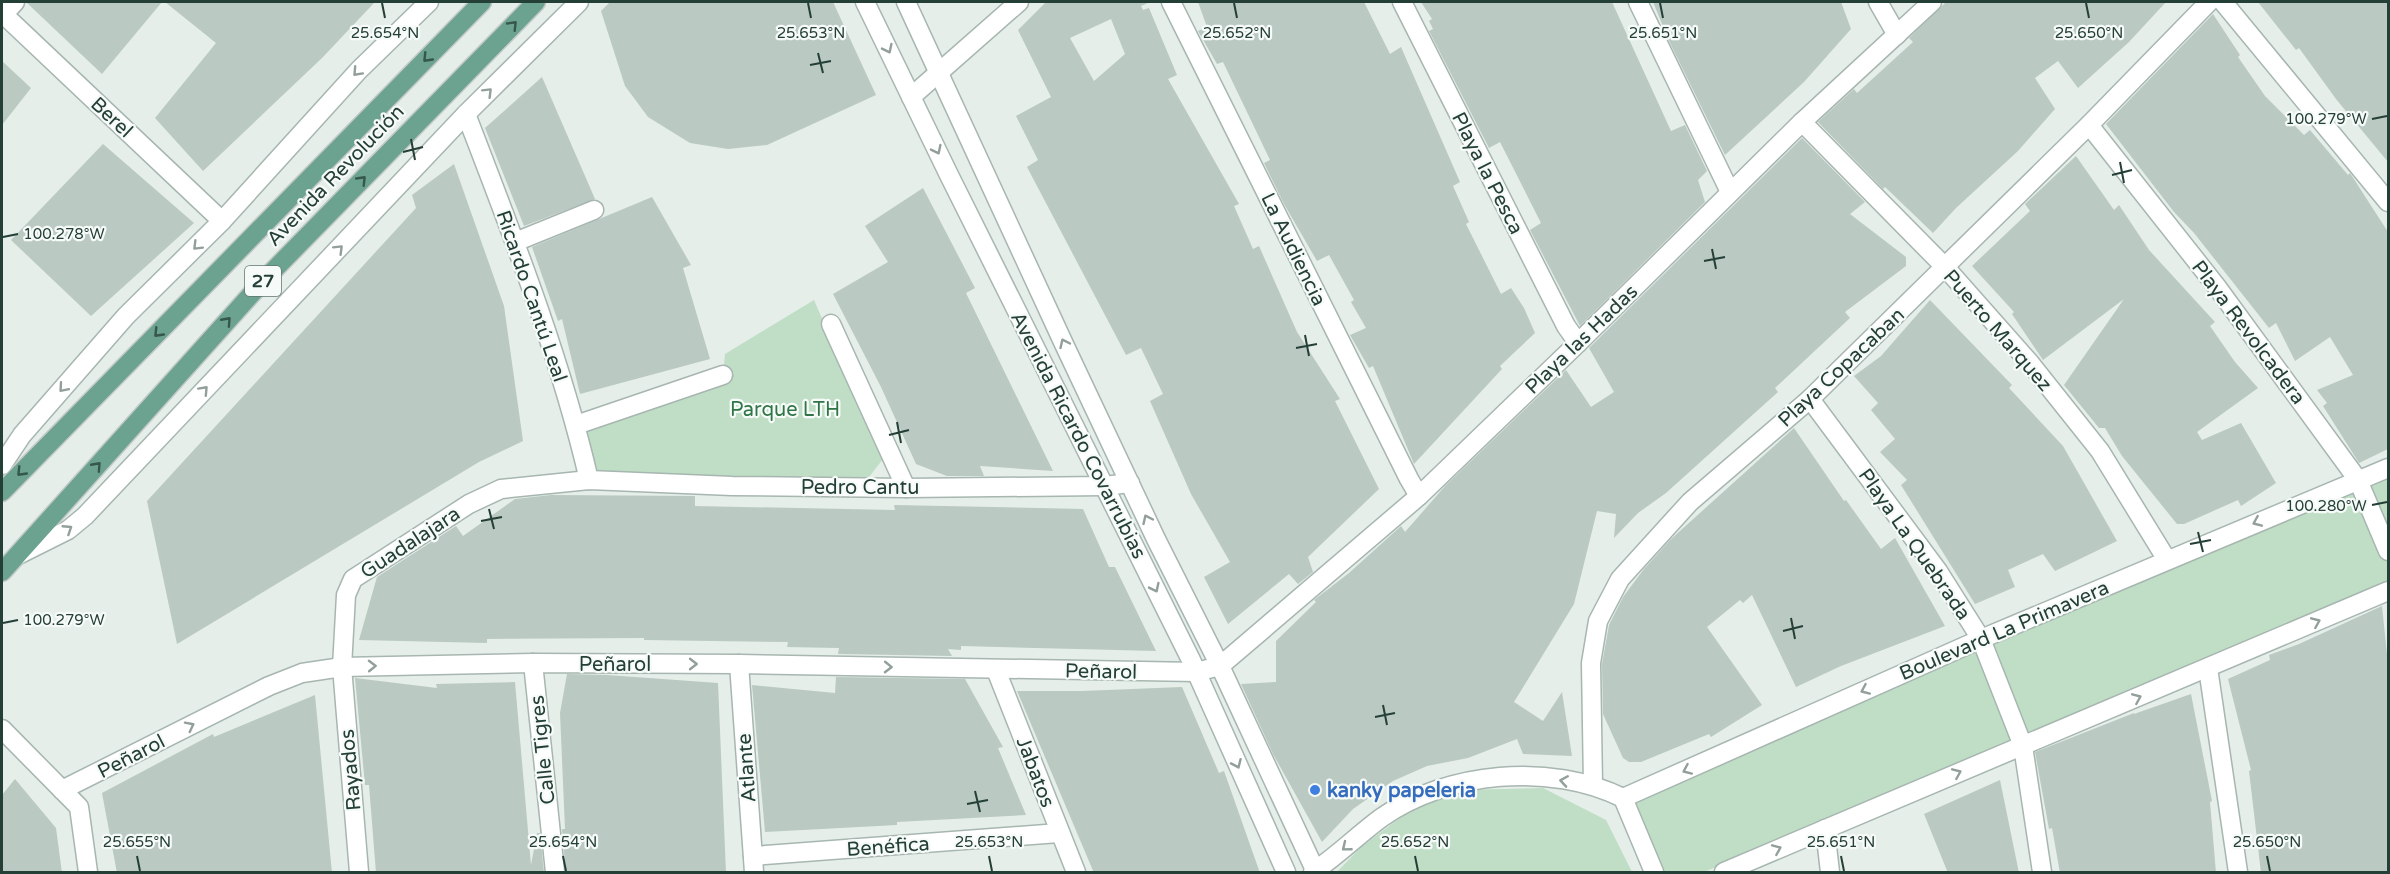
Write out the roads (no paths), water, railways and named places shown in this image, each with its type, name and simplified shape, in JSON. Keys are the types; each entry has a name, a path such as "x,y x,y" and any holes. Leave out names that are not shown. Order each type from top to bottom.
{"main road":[{"name":"Avenida Revolución","path":"2,492 482,2"},
{"name":"Avenida Revolución","path":"2,572 265,279 536,2"}],"street":[{"path":"2,465 22,435 126,316 222,221 359,70 429,2"},
{"path":"16,556 68,530 85,516 466,114 579,2"},
{"name":"Avenida Ricardo Covarrubias","path":"865,2 1196,672 1286,873"},
{"name":"Avenida Ricardo Covarrubias","path":"906,2 1002,211 1130,483 1220,666 1315,872"},
{"path":"911,97 1019,2"},
{"name":"La Audiencia","path":"1171,2 1419,496"},
{"name":"Playa la Pesca","path":"1401,2 1566,326 1578,343"},
{"path":"1638,2 1730,192"},
{"path":"1878,2 1897,35"},
{"name":"Playa las Hadas","path":"1220,666 1419,496 1802,122 1932,2"},
{"name":"Playa Copacaban","path":"1593,785 1591,663 1598,621 1620,579 1690,502 1810,399 2089,125 2210,2"},
{"path":"2223,2 2388,202"},
{"name":"Berel","path":"5,11 222,221"},
{"name":"Ricardo Cantú Leal","path":"466,114 515,242 576,424 590,480"},
{"name":"Puerto Marquez","path":"1802,122 1945,267 2030,363 2100,451 2168,560"},
{"name":"Playa Revolcadera","path":"2089,125 2217,287 2358,480 2388,551"},
{"path":"515,242 594,210"},
{"path":"831,324 906,488"},
{"path":"576,424 723,375"},
{"name":"Playa La Quebrada","path":"1810,399 1938,571 1981,639 2023,746 2042,873"},
{"name":"Boulevard La Primavera","path":"1623,798 1981,639 2388,468"},
{"name":"Pedro Cantu","path":"590,480 732,486 906,488 1104,486 1130,483"},
{"name":"Guadalajara","path":"342,667 346,596 353,579 469,504 501,489 590,480"},
{"path":"1724,873 2388,591"},
{"name":"Peñarol","path":"62,790 269,686 302,673 342,667 533,663 739,664 1196,672"},
{"name":"Calle Tigres","path":"533,663 555,873"},
{"name":"Atlante","path":"739,664 753,865"},
{"path":"1196,672 1220,666"},
{"name":"Rayados","path":"342,667 359,873"},
{"path":"2208,668 2238,873"},
{"name":"Jabatos","path":"996,670 1076,873"},
{"path":"2,729 79,807 88,873"},
{"path":"1315,872 1382,817 1449,784 1499,777 1537,776 1593,785 1623,798 1654,873"},
{"path":"1825,829 1830,873"},
{"name":"Benéfica","path":"753,865 1059,833"}],"place":[{"name":"kanky papeleria","path":"1315,790"}],"park label":[{"name":"Parque LTH","path":"785,409"}]}
